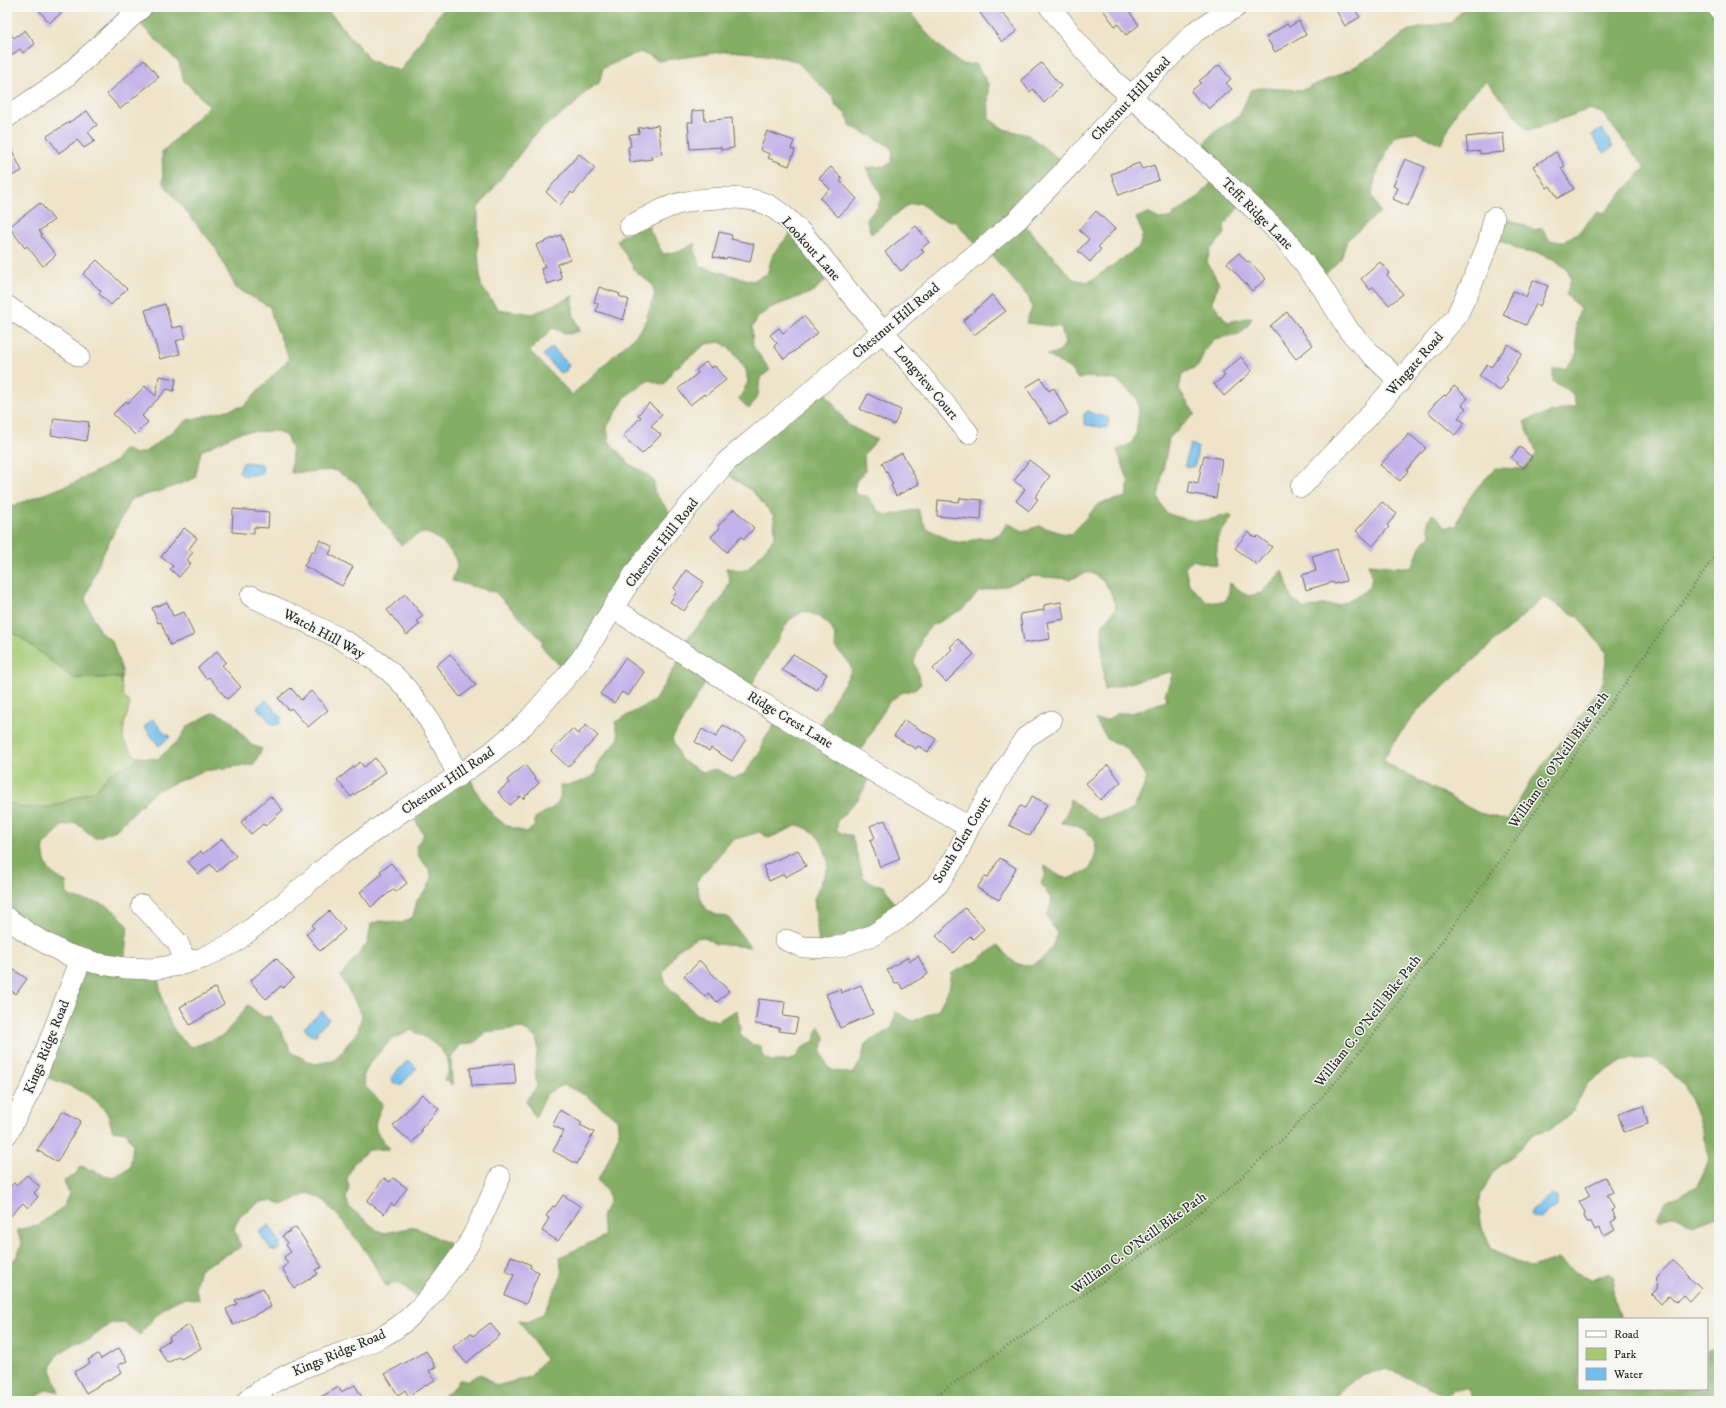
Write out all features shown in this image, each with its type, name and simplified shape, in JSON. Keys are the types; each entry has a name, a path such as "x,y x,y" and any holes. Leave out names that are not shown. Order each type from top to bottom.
{"street":[{"path":"7,117 62,80 142,7"},
{"name":"Tefft Ridge Lane","path":"1050,7 1083,50 1103,71 1283,236 1322,287 1349,331 1393,375 1399,383"},
{"name":"Chestnut Hill Road","path":"7,918 31,935 66,954 81,959 125,968 152,969 186,963 210,955 235,942 339,856 404,810 458,776 492,752 524,725 581,659 652,550 726,462 1017,220 1078,157 1131,96 1196,31 1236,7"},
{"name":"Lookout Lane","path":"630,226 672,205 698,199 736,197 766,204 785,217 810,242 883,332"},
{"name":"Wingate Road","path":"1301,487 1399,383 1456,317 1488,244 1494,218"},
{"path":"7,306 79,356"},
{"name":"Longview Court","path":"883,332 951,411 968,434"},
{"name":"Watch Hill Way","path":"251,596 352,646 387,670 421,708 458,776"},
{"name":"Ridge Crest Lane","path":"613,608 749,696 897,786 970,827"},
{"name":"South Glen Court","path":"786,940 803,947 829,948 842,946 857,942 887,927 905,914 938,884 956,856 970,827 1025,738 1051,721"},
{"path":"142,905 178,943 186,963"},
{"name":"Kings Ridge Road","path":"7,1134 32,1087 81,959"},
{"name":"Kings Ridge Road","path":"247,1401 276,1380 317,1361 388,1334 408,1319 427,1301 469,1243 500,1177"}],"path":[{"name":"William C. O'Neill Bike Path","path":"928,1401 1189,1222 1234,1184 1289,1133 1339,1078 1388,1016 1525,826 1719,550"}],"green space":[{"path":"136,7 323,7 333,16 370,60 400,71 444,7 907,7 925,31 954,59 962,65 976,64 988,84 989,119 1004,129 1028,135 1070,168 1023,223 1073,279 1089,282 1139,247 1143,234 1136,218 1148,213 1159,219 1169,218 1201,195 1217,175 1200,149 1213,133 1239,116 1251,90 1261,88 1303,90 1349,70 1385,49 1407,31 1450,23 1466,7 1719,7 1719,1216 1693,1226 1674,1216 1662,1220 1658,1218 1666,1201 1697,1186 1710,1159 1700,1125 1685,1086 1655,1058 1623,1060 1587,1084 1573,1111 1550,1130 1532,1135 1517,1152 1493,1172 1481,1194 1479,1208 1482,1228 1492,1250 1531,1268 1558,1259 1568,1268 1591,1280 1610,1273 1614,1277 1612,1292 1621,1318 1578,1318 1578,1390 1708,1390 1708,1351 1719,1349 1719,1401 1473,1401 1468,1389 1454,1389 1446,1396 1387,1368 1356,1378 1344,1387 1333,1401 436,1401 452,1390 459,1380 469,1380 481,1374 496,1386 530,1377 545,1359 519,1320 528,1321 543,1314 562,1275 560,1257 605,1236 601,1218 609,1201 607,1192 597,1180 605,1168 619,1134 617,1119 585,1095 564,1085 547,1093 535,1118 526,1100 537,1087 535,1072 538,1046 536,1038 522,1028 485,1032 476,1042 460,1045 451,1058 452,1085 444,1080 449,1069 445,1055 429,1040 411,1030 391,1040 369,1064 363,1077 366,1087 383,1104 375,1124 377,1132 390,1149 368,1150 353,1164 347,1179 349,1187 346,1198 349,1207 377,1230 384,1233 415,1227 458,1248 422,1301 398,1283 386,1286 369,1256 345,1224 323,1199 309,1193 282,1205 273,1200 260,1202 240,1215 234,1229 241,1247 200,1269 195,1287 199,1300 186,1298 166,1307 154,1318 140,1335 123,1322 111,1323 90,1339 75,1343 56,1356 51,1369 59,1392 49,1390 43,1392 35,1399 28,1402 7,1401 7,1265 16,1258 22,1244 17,1230 38,1225 63,1207 69,1194 64,1181 75,1175 81,1166 112,1178 130,1168 133,1144 126,1132 112,1130 108,1115 95,1100 66,1084 37,1074 78,959 7,917 7,801 22,808 50,807 96,790 111,772 132,763 139,757 158,759 179,740 188,726 214,712 230,719 251,745 262,749 254,764 203,771 155,791 116,830 95,838 76,823 62,826 43,846 46,864 51,872 66,882 67,894 71,897 108,906 119,915 128,926 124,964 156,966 163,1000 170,1022 175,1031 192,1047 223,1036 248,1005 263,1017 270,1016 279,1027 292,1053 315,1064 335,1060 358,1031 362,1015 341,976 368,942 371,924 380,921 402,923 413,917 417,900 427,889 432,878 429,869 419,857 416,846 424,835 408,808 466,769 476,791 488,810 504,824 527,832 535,826 535,818 551,809 558,803 560,798 560,786 578,783 595,775 598,763 619,738 615,722 654,701 683,655 681,646 724,596 730,581 726,568 740,570 749,568 775,537 774,516 752,491 723,471 822,388 848,425 877,440 864,454 865,471 856,481 854,491 858,495 867,496 879,511 887,516 918,509 926,528 951,541 964,543 978,538 990,538 1001,533 1007,523 1023,531 1040,526 1061,533 1072,534 1098,504 1126,497 1129,482 1117,450 1131,444 1136,435 1139,409 1137,398 1117,380 1087,377 1078,379 1069,368 1047,355 1059,352 1065,344 1061,327 1026,323 1032,308 1029,298 990,253 984,252 955,222 938,217 920,203 908,205 871,234 866,219 877,208 882,196 866,168 885,166 891,163 893,153 890,146 851,126 845,113 836,106 834,99 796,61 767,54 728,51 659,61 640,52 603,68 599,83 586,91 574,105 536,133 478,208 478,252 481,286 498,309 533,314 573,296 573,313 580,331 568,334 553,328 530,351 572,395 635,336 644,325 655,294 652,284 637,273 617,241 620,237 646,223 663,254 679,252 695,243 695,253 701,267 752,281 767,274 773,254 795,228 834,272 813,292 772,307 759,316 752,327 753,346 770,370 760,378 758,395 749,409 739,399 748,382 746,370 730,348 720,342 706,344 672,371 664,385 649,380 626,396 607,427 609,441 629,464 644,472 654,481 654,492 674,518 566,672 541,646 543,641 495,592 452,581 457,566 456,561 449,550 439,540 433,536 423,533 414,536 401,545 378,516 357,483 334,470 291,473 292,450 286,436 277,431 241,432 201,451 195,478 170,488 131,499 100,560 85,599 100,632 112,641 122,671 121,685 120,678 73,678 20,637 7,630 7,508 76,482 116,461 124,449 136,454 145,452 188,420 244,406 289,359 272,317 270,307 236,288 215,247 163,183 162,152 209,106 184,81 179,63 130,14","holes":["1486,81 1529,131 1589,109 1602,113 1645,168 1603,214 1597,212 1579,232 1564,241 1550,241 1542,228 1535,230 1503,217 1493,237 1525,252 1536,252 1555,260 1568,270 1571,279 1566,295 1580,308 1576,324 1577,355 1565,369 1553,369 1553,381 1572,393 1576,406 1532,418 1524,422 1537,453 1524,469 1496,468 1472,494 1459,517 1457,526 1446,527 1433,514 1428,519 1428,527 1431,535 1420,546 1414,564 1410,568 1368,564 1372,579 1369,587 1361,594 1338,605 1322,605 1305,609 1291,598 1283,570 1261,593 1248,596 1230,583 1228,597 1224,602 1207,602 1189,584 1185,568 1192,560 1217,566 1217,539 1232,517 1229,514 1198,521 1184,519 1166,513 1158,498 1169,438 1195,414 1179,390 1182,374 1199,365 1204,351 1214,339 1239,334 1247,327 1252,317 1227,322 1212,302 1219,283 1207,262 1210,250 1225,234 1224,225 1244,201 1320,279 1341,259 1347,240 1380,212 1372,196 1375,177 1393,138 1400,134 1415,132 1441,144 1457,110","1089,572 1104,582 1110,591 1116,608 1102,626 1104,690 1169,672 1173,673 1165,694 1167,698 1166,701 1132,713 1118,713 1107,720 1095,720 1108,740 1121,745 1130,752 1147,778 1135,805 1127,813 1120,815 1098,819 1070,799 1069,808 1061,823 1072,825 1088,832 1094,842 1096,853 1090,869 1071,878 1058,875 1045,866 1045,875 1041,883 1052,901 1047,916 1057,934 1055,941 1042,959 1030,965 1016,963 1011,960 998,945 977,961 952,973 949,989 938,1010 913,1021 896,1012 892,1028 865,1044 862,1059 853,1074 832,1070 828,1067 821,1052 825,1037 819,1026 814,1041 802,1048 796,1057 787,1061 771,1061 762,1056 761,1046 751,1044 741,1036 737,1010 717,1021 696,1014 666,984 663,974 676,951 696,938 705,937 715,944 750,947 728,917 714,914 705,907 696,882 732,840 759,832 769,838 798,825 812,831 816,835 823,845 829,865 814,899 819,945 900,914 884,886 874,884 863,877 852,836 837,831 837,821 858,799 873,774 856,758 889,702 901,693 915,689 921,684 914,662 922,637 931,626 963,609 979,592 1006,586 1032,576 1071,579","1544,597 1578,617 1607,653 1603,682 1575,724 1530,782 1508,820 1479,813 1395,768 1383,760 1395,740 1420,708","804,611 818,616 828,624 834,634 835,648 848,661 852,670 816,730 781,715 763,742 761,751 744,774 734,778 716,769 703,772 681,760 672,739 711,673 748,691 789,620"]},
{"path":"7,630 20,637 73,678 120,678 123,695 130,704 124,725 123,740 135,756 139,757 132,763 111,772 96,790 50,807 22,808 8,802"}],"water":[{"path":"1602,129 1613,147 1604,153 1592,135"},
{"path":"552,347 569,365 565,372 563,371 560,373 543,355"},
{"path":"1087,411 1109,418 1107,428 1086,425 1084,422 1084,414"},
{"path":"1191,444 1198,447 1195,465 1192,467 1186,467 1185,464"},
{"path":"243,463 261,464 263,466 262,472 258,475 242,475 239,472"},
{"path":"266,700 282,718 279,721 281,722 277,725 276,724 273,726 257,707"},
{"path":"153,719 166,735 168,734 170,737 159,746 144,727"},
{"path":"322,1011 329,1020 316,1032 318,1033 315,1036 314,1034 311,1036 304,1028"},
{"path":"408,1060 417,1068 400,1086 398,1084 396,1085 392,1082 394,1080 391,1078"},
{"path":"1552,1194 1557,1198 1557,1205 1540,1219 1532,1217 1530,1214 1531,1211"},
{"path":"269,1225 281,1244 279,1246 280,1248 275,1251 274,1249 271,1250 259,1232"}],"building":[{"path":"37,7 69,7 49,23"},
{"path":"987,7 995,7 1000,13 1002,12 1017,31 1002,42 980,13"},
{"path":"1101,7 1126,7 1139,25 1126,35 1118,24 1115,26"},
{"path":"1345,7 1353,7 1360,17 1345,26 1337,12"},
{"path":"1299,21 1306,35 1275,52 1266,37 1287,24 1289,27"},
{"path":"7,29 14,38 25,30 35,44 23,53 20,49 7,59"},
{"path":"144,60 159,77 120,109 107,94"},
{"path":"1041,63 1061,86 1044,103 1033,89 1030,92 1021,80"},
{"path":"1219,65 1231,79 1226,83 1232,89 1209,109 1203,102 1201,103 1191,91 1201,83 1199,81"},
{"path":"704,110 705,121 732,118 734,148 721,150 721,147 690,149 688,122 693,122 692,111"},
{"path":"87,111 97,125 88,132 95,141 84,148 77,140 59,153 47,136"},
{"path":"658,125 662,154 651,156 652,159 630,162 628,147 631,146 629,135 639,133 638,128"},
{"path":"767,131 794,141 791,149 795,150 789,166 768,158 770,154 760,150"},
{"path":"1503,133 1505,152 1480,154 1480,151 1468,152 1466,137"},
{"path":"7,140 22,171 7,178"},
{"path":"1556,152 1565,166 1561,168 1574,189 1558,198 1550,186 1547,188 1533,166"},
{"path":"579,154 595,168 573,194 571,192 560,205 546,192"},
{"path":"1405,159 1425,167 1408,206 1393,199 1398,188 1393,186"},
{"path":"1139,163 1142,169 1154,165 1159,180 1119,195 1111,174"},
{"path":"831,167 842,179 840,181 857,199 838,217 820,198 830,189 819,178"},
{"path":"40,203 54,220 39,231 42,235 41,236 56,255 43,266 27,246 25,248 9,227"},
{"path":"1096,211 1115,229 1098,247 1101,249 1090,262 1078,251 1089,239 1079,230"},
{"path":"916,226 929,242 921,249 924,252 901,271 885,252"},
{"path":"719,232 732,235 731,239 754,244 750,262 727,257 726,259 713,257"},
{"path":"561,235 570,259 557,264 562,279 547,284 541,269 545,267 536,245"},
{"path":"1239,253 1266,279 1252,291 1227,263"},
{"path":"97,260 127,289 111,305 99,294 101,291 83,274"},
{"path":"1380,262 1389,273 1387,275 1403,294 1389,305 1373,287 1370,290 1361,279"},
{"path":"1533,280 1548,286 1540,306 1536,304 1526,325 1503,315 1513,291 1526,297"},
{"path":"599,287 620,294 619,296 629,300 623,320 596,311 598,304 594,302"},
{"path":"992,295 1006,311 974,335 963,321"},
{"path":"165,304 172,328 182,326 186,338 176,341 180,354 160,359 145,310"},
{"path":"1287,312 1313,345 1296,359 1270,326"},
{"path":"804,316 818,333 784,359 774,346 777,343 770,335 779,328 783,333"},
{"path":"1508,344 1522,354 1506,378 1508,379 1500,391 1479,376 1487,364 1491,367"},
{"path":"1241,357 1252,371 1224,396 1214,384 1225,376 1222,373"},
{"path":"706,362 711,368 715,366 726,380 690,405 678,389 698,373 696,370"},
{"path":"159,376 176,379 174,391 167,389 142,416 148,422 135,435 113,414 126,401 128,403 145,386 156,396"},
{"path":"1041,378 1049,391 1054,388 1068,414 1050,424 1026,387"},
{"path":"1454,386 1468,398 1462,405 1466,408 1458,418 1465,423 1455,435 1428,412 1436,402 1444,395 1446,396"},
{"path":"868,394 901,410 894,425 860,409"},
{"path":"649,403 662,415 651,426 661,435 642,454 623,436 641,417 638,415"},
{"path":"54,418 89,422 86,441 51,435"},
{"path":"1409,434 1426,448 1407,470 1408,471 1400,481 1380,465"},
{"path":"1520,447 1532,457 1524,468 1511,458"},
{"path":"902,453 919,484 896,496 891,485 893,484 882,463"},
{"path":"1204,455 1222,459 1216,498 1188,493 1190,481 1198,483"},
{"path":"1029,460 1050,476 1035,497 1038,499 1029,511 1016,501 1025,489 1014,481"},
{"path":"960,498 982,500 981,520 937,516 938,500 959,502"},
{"path":"1382,502 1397,514 1387,525 1389,527 1373,546 1356,531"},
{"path":"233,509 269,512 268,528 254,527 254,534 232,532"},
{"path":"734,509 754,528 744,539 741,537 727,552 711,537 720,528 718,526"},
{"path":"184,528 197,538 189,549 193,552 187,560 191,563 179,577 170,569 173,566 161,557"},
{"path":"1248,532 1256,538 1258,536 1272,547 1257,565 1235,548"},
{"path":"320,540 333,547 329,554 353,567 342,586 304,566"},
{"path":"1337,549 1346,581 1334,584 1333,582 1306,590 1302,575 1316,571 1312,556"},
{"path":"686,570 704,582 684,611 670,602 677,591 674,588"},
{"path":"405,594 423,616 417,621 420,624 407,635 387,610"},
{"path":"167,602 173,616 184,612 194,635 170,645 161,622 158,623 152,608"},
{"path":"1061,602 1064,619 1047,622 1050,639 1024,643 1020,614 1044,610 1044,605"},
{"path":"958,639 974,654 946,682 933,669 952,649 950,647"},
{"path":"217,651 226,662 222,665 241,687 227,699 209,677 206,679 198,668"},
{"path":"450,654 476,685 460,697 436,666"},
{"path":"793,654 827,674 817,690 782,670"},
{"path":"625,658 644,672 628,696 622,692 614,703 600,694"},
{"path":"291,688 301,700 311,691 328,710 308,727 291,708 289,710 278,698"},
{"path":"904,720 936,739 928,752 918,746 916,749 894,736"},
{"path":"586,725 598,736 568,767 551,751 572,729 578,734"},
{"path":"723,725 746,739 732,761 711,748 709,751 695,742 702,729 716,737"},
{"path":"375,758 386,772 351,797 337,780 360,762 364,767"},
{"path":"525,765 539,783 523,799 521,796 510,805 498,792 509,783 507,780"},
{"path":"1108,765 1121,782 1100,800 1086,783"},
{"path":"270,796 283,810 265,826 263,824 251,834 241,822"},
{"path":"1032,796 1047,804 1030,836 1009,825 1020,806 1025,808"},
{"path":"885,820 900,859 880,867 870,840 875,838 870,826"},
{"path":"222,839 236,856 217,872 210,864 199,874 188,862 201,851 203,854"},
{"path":"798,850 806,866 785,877 784,874 769,881 763,866"},
{"path":"1000,858 1016,868 999,900 977,888 985,876 988,877"},
{"path":"391,863 407,883 396,892 394,889 371,907 360,892 382,874 380,871"},
{"path":"965,908 984,929 973,939 970,936 953,953 936,936"},
{"path":"329,911 345,930 320,951 306,934 314,928 312,925"},
{"path":"918,956 928,974 903,989 898,982 895,984 887,970 908,957 910,961"},
{"path":"276,958 294,978 283,988 281,986 266,999 250,981"},
{"path":"700,961 729,991 717,1002 708,993 705,997 684,976"},
{"path":"7,965 27,979 16,994 7,988"},
{"path":"861,985 873,1014 840,1028 826,994 840,989 841,993"},
{"path":"215,988 224,1004 190,1025 180,1007"},
{"path":"759,999 785,1002 783,1016 798,1018 795,1033 779,1031 780,1028 755,1024"},
{"path":"514,1063 516,1084 472,1086 470,1068"},
{"path":"422,1094 439,1109 420,1130 422,1131 412,1143 393,1126"},
{"path":"1643,1106 1648,1124 1624,1132 1618,1114"},
{"path":"560,1110 582,1122 580,1125 594,1132 577,1164 553,1151 564,1131 552,1125"},
{"path":"63,1111 81,1121 57,1162 37,1150"},
{"path":"27,1175 40,1187 34,1193 38,1197 28,1208 23,1203 7,1220 7,1190 14,1183 16,1185"},
{"path":"1605,1177 1613,1192 1607,1195 1614,1208 1612,1210 1616,1219 1611,1222 1615,1230 1604,1236 1599,1228 1595,1230 1591,1222 1587,1222 1584,1215 1585,1212 1579,1202 1590,1196 1585,1187"},
{"path":"384,1178 390,1182 393,1178 407,1188 394,1206 391,1204 384,1214 367,1201"},
{"path":"563,1195 581,1207 558,1241 542,1231 549,1218 546,1216 553,1206 555,1207"},
{"path":"296,1227 322,1267 315,1270 318,1274 294,1288 282,1268 288,1264 284,1257 291,1252 286,1245 288,1243 282,1236"},
{"path":"511,1256 531,1265 530,1268 539,1272 526,1304 505,1295 514,1275 505,1271"},
{"path":"1673,1260 1701,1288 1689,1301 1683,1295 1676,1302 1669,1295 1661,1304 1651,1294 1656,1289 1657,1277"},
{"path":"263,1288 271,1307 233,1325 226,1309 237,1304 235,1300"},
{"path":"490,1323 500,1335 466,1363 453,1347 471,1333 473,1336"},
{"path":"189,1325 201,1348 181,1359 179,1357 167,1363 158,1347 170,1340 169,1337"},
{"path":"119,1348 127,1361 118,1365 122,1372 86,1393 74,1372 90,1363 88,1360 98,1354 101,1359"},
{"path":"426,1351 436,1367 429,1371 435,1380 408,1396 405,1390 398,1395 385,1374"},
{"path":"355,1385 364,1401 313,1401 339,1387 341,1392"}]}
